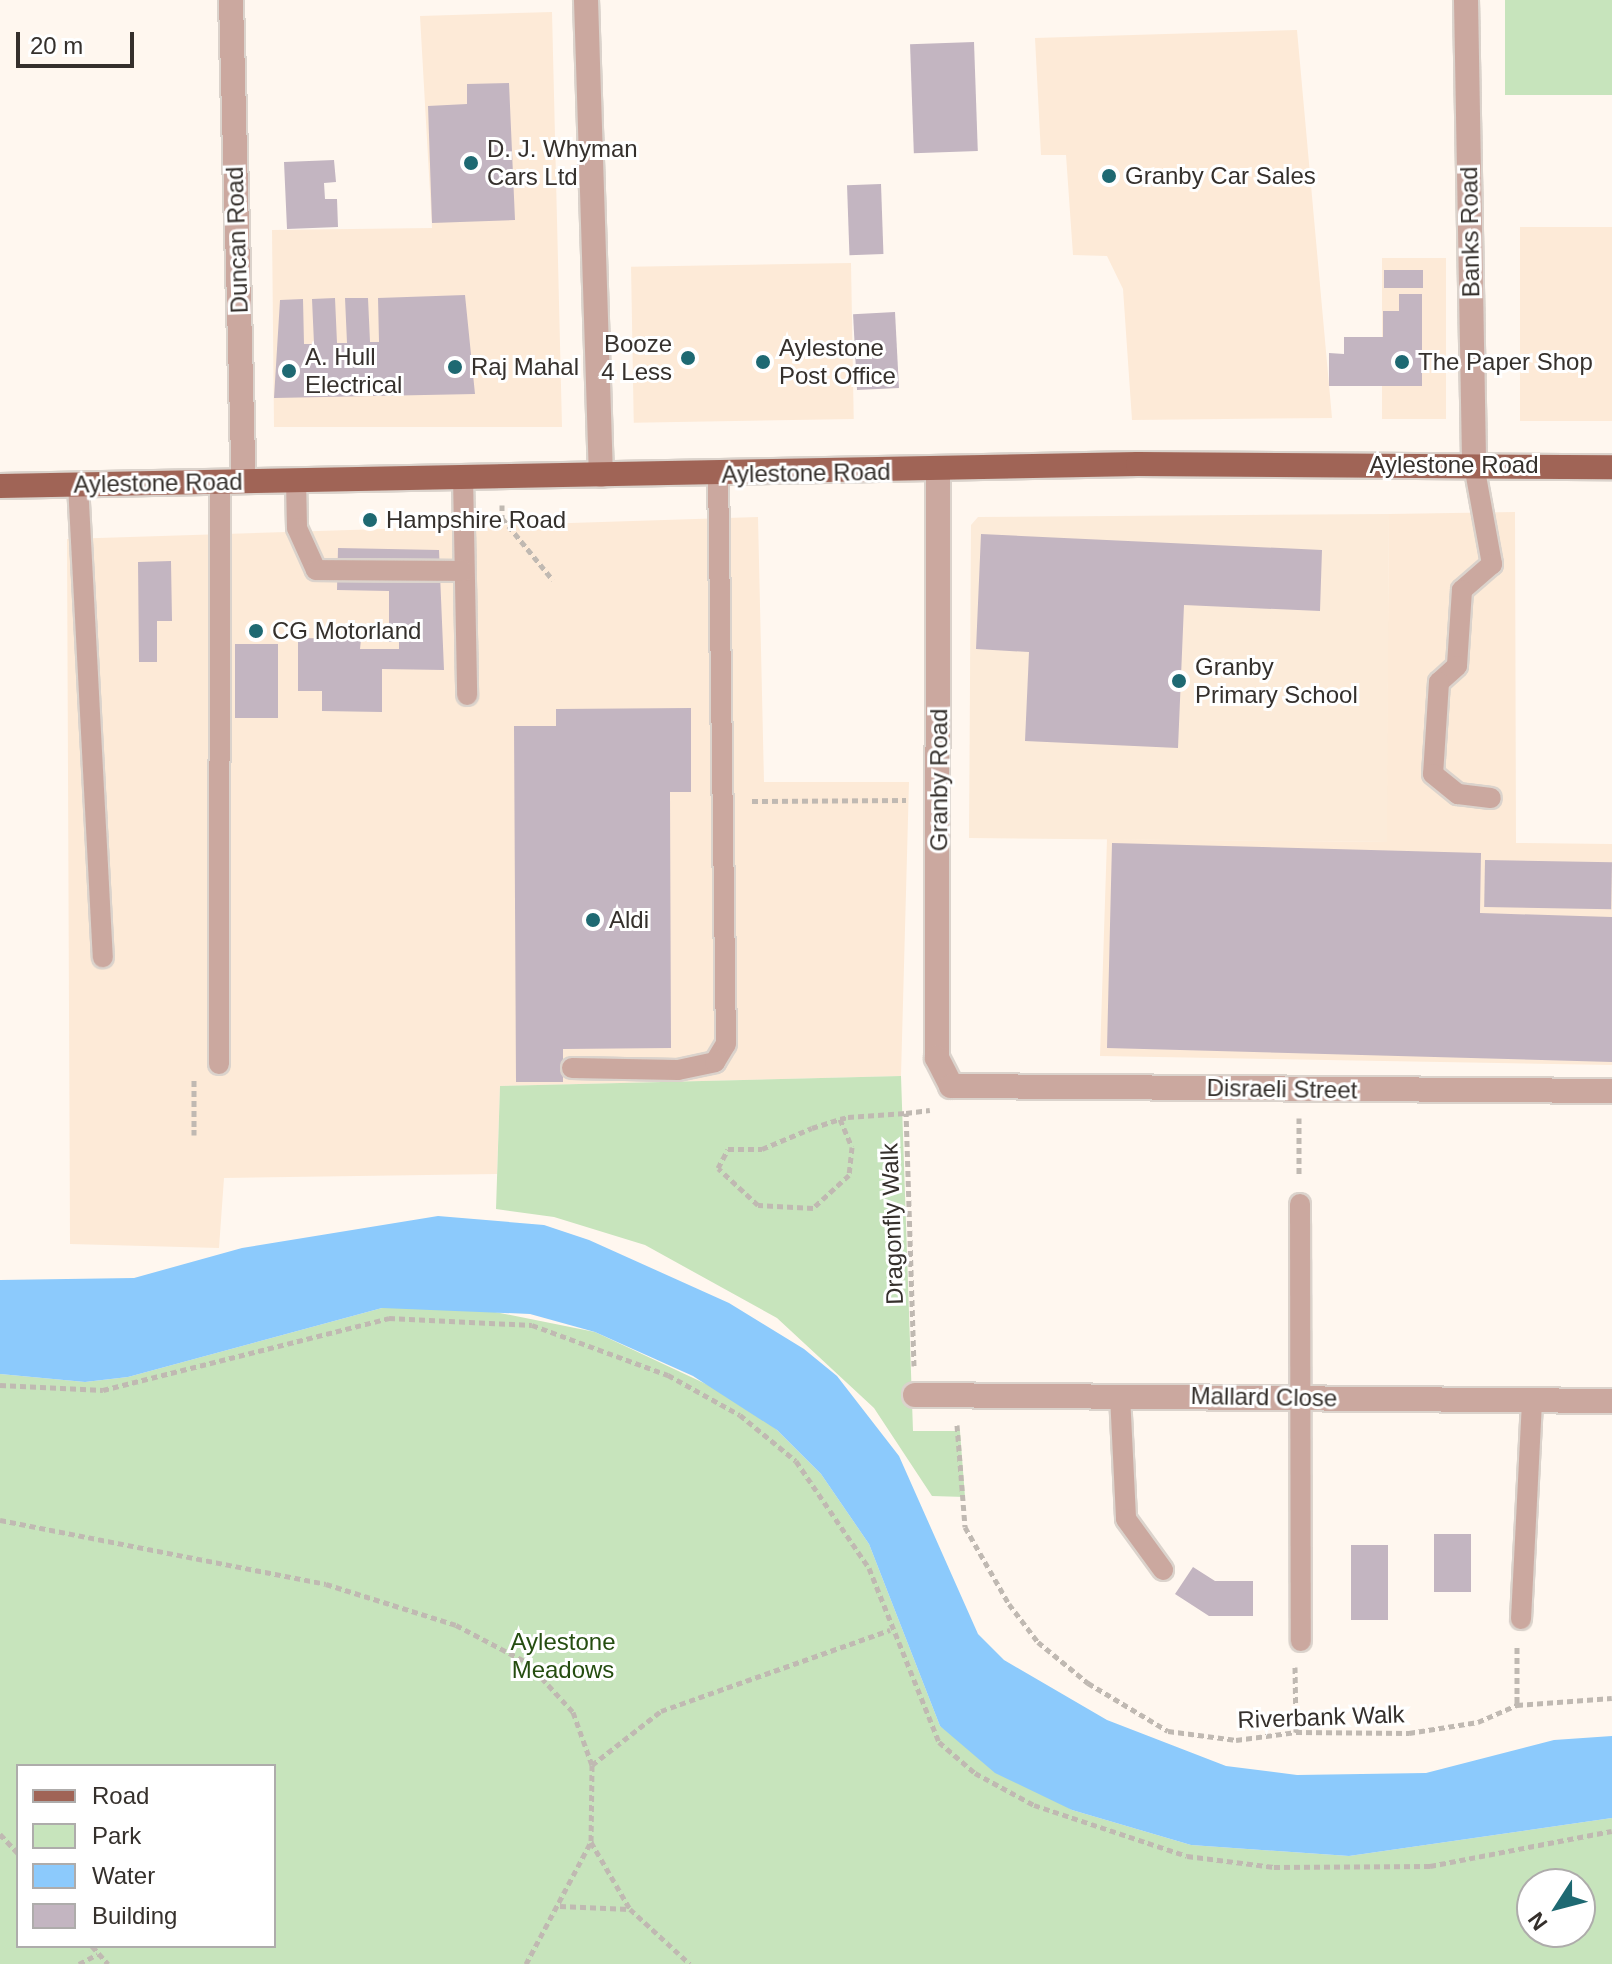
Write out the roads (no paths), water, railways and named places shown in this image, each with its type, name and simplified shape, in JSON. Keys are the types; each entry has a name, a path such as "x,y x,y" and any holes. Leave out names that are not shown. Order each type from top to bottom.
{"main road":[{"name":"Aylestone Road","path":"0,486 500,476 1474,465 1612,467"}],"street":[{"name":"Duncan Road","path":"231,0 232,481"},
{"path":"586,0 601,475"},
{"name":"Banks Road","path":"1466,0 1474,465"},
{"name":"Granby Road","path":"938,471 937,1058 951,1086"},
{"name":"Disraeli Street","path":"951,1086 1612,1091"},
{"name":"Mallard Close","path":"915,1395 1612,1401"}],"lane":[{"path":"1474,465 1492,564 1462,590 1457,666 1439,682 1433,774 1458,794 1491,798"},
{"path":"572,1068 678,1070 715,1062 726,1044 718,474"},
{"path":"463,477 467,695"},
{"path":"296,480 297,528 316,570 464,571"},
{"path":"219,1064 232,481"},
{"path":"78,484 103,957"},
{"path":"1300,1204 1301,1641"},
{"path":"1120,1395 1126,1519 1163,1570"},
{"path":"1521,1619 1532,1400"}],"water":[{"path":"438,1216 544,1225 589,1240 729,1303 804,1349 837,1376 899,1456 978,1634 1004,1660 1107,1720 1226,1766 1297,1775 1426,1773 1554,1740 1612,1736 1612,1818 1349,1856 1191,1845 1072,1810 995,1773 940,1726 869,1544 821,1474 777,1430 693,1376 595,1332 530,1314 382,1308 128,1377 85,1382 0,1374 0,1280 134,1278 242,1248"}],"place":[{"name":"D. J. Whyman Cars Ltd","path":"471,163"},
{"name":"Granby Car Sales","path":"1109,176"},
{"name":"Booze 4 Less","path":"688,358"},
{"name":"Aylestone Post Office","path":"763,362"},
{"name":"The Paper Shop","path":"1402,362"},
{"name":"Raj Mahal","path":"455,367"},
{"name":"A. Hull Electrical","path":"289,371"},
{"name":"Hampshire Road","path":"370,520"},
{"name":"CG Motorland","path":"256,631"},
{"name":"Granby Primary School","path":"1179,681"},
{"name":"Aldi","path":"593,920"}],"park label":[{"name":"Aylestone Meadows","path":"563,1656"}]}
